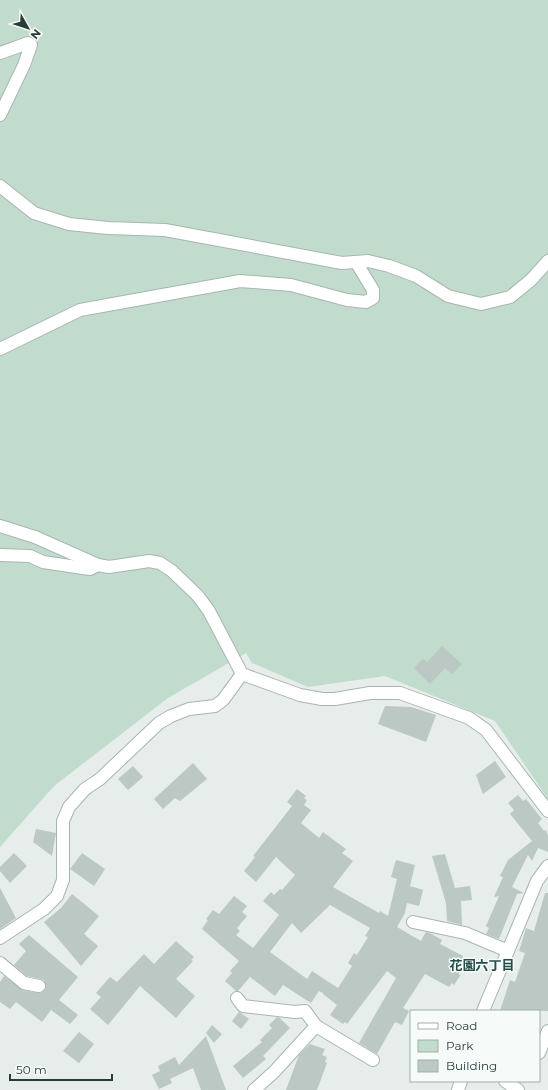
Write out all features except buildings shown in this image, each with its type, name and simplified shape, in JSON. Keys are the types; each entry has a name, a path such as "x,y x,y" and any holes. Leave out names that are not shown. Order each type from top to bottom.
{"street":[{"path":"0,53 28,43 31,45 24,65 0,115"},
{"path":"0,186 34,213 70,224 108,228 165,230 342,263 368,261 389,266 416,276 448,296 481,304 510,297 531,280 548,261"},
{"path":"0,349 80,310 240,281 291,285 347,300 366,302 372,298 373,290 356,262"},
{"path":"0,526 35,536 98,565 110,567 149,561 160,563 172,571 198,596 209,610 242,674 300,695 322,700 370,692 400,693 469,718 486,730 548,811"},
{"path":"0,555 30,556 43,562 90,569 98,565"},
{"path":"0,938 44,909 57,896 63,880 63,821 69,807 85,789 100,779 159,723 171,716 189,709 215,706 223,700 242,674"},
{"path":"484,1010 537,881 548,866"},
{"path":"413,922 465,933 508,951"},
{"path":"0,963 24,983 39,986"},
{"path":"236,998 243,1006 295,1012 305,1010 316,1026 373,1060"},
{"path":"254,1090 274,1072 316,1026"},
{"path":"540,1051 548,1031"},
{"path":"506,1082 518,1090"}],"green space":[{"path":"0,0 548,0 548,799 495,721 385,676 308,687 252,663 246,653 168,698 54,786 0,847"}],"district":[{"name":"花園六丁目","path":"482,965"}]}
